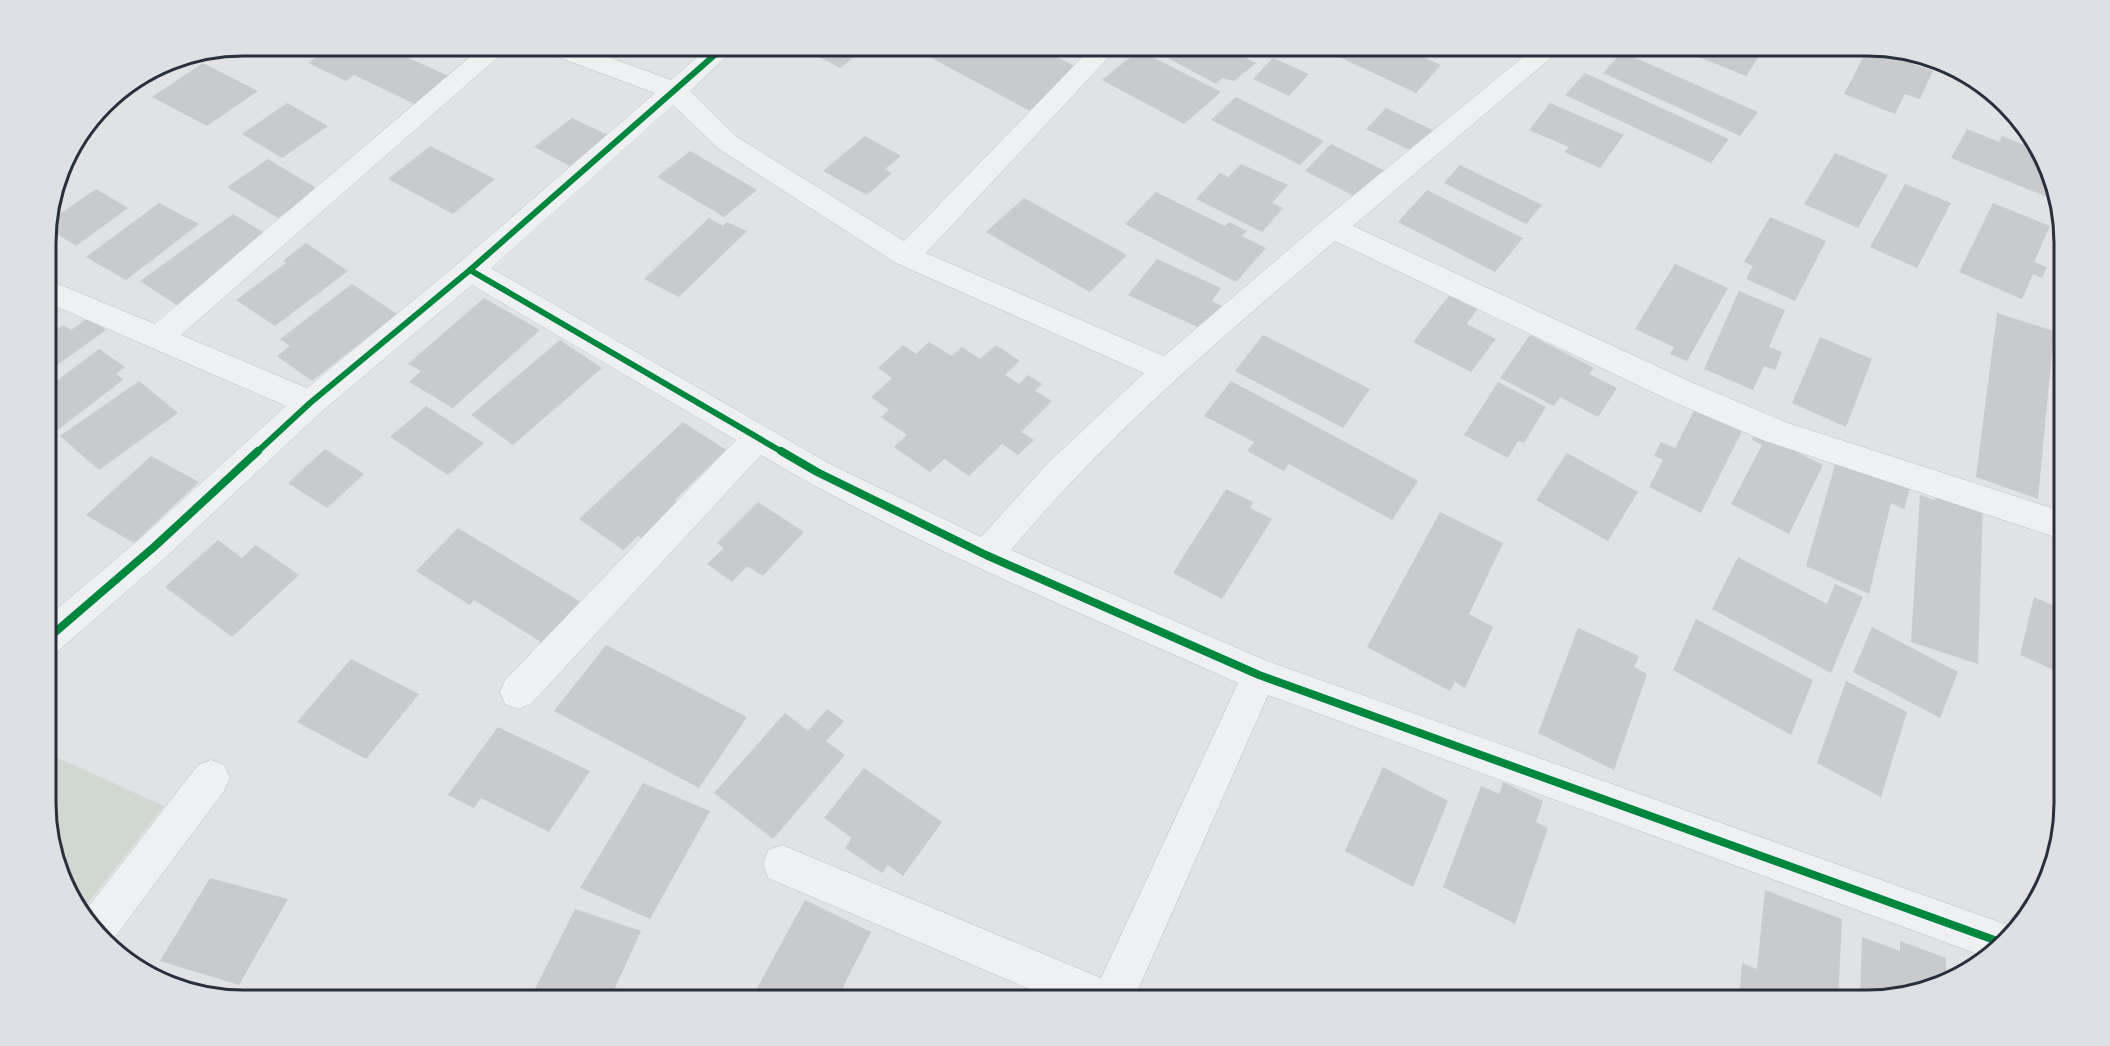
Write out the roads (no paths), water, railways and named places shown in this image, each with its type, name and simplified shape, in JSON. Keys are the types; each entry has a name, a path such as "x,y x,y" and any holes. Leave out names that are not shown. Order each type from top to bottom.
{"street":[{"path":"157,339 487,56"},
{"path":"581,56 673,90 729,143 906,256 1169,371"},
{"path":"55,632 154,547 310,403 470,270 713,56"},
{"path":"906,256 1097,56"},
{"path":"986,555 1070,462 1169,371 1332,228 1541,56"},
{"path":"1332,228 1680,391 1776,432 2054,523"},
{"path":"470,270 817,472 986,555 1259,675 1995,940"},
{"path":"56,294 310,403"},
{"path":"518,692 758,438"},
{"path":"1117,990 1259,675"},
{"path":"100,924 211,778"},
{"path":"782,864 1082,990"}]}
